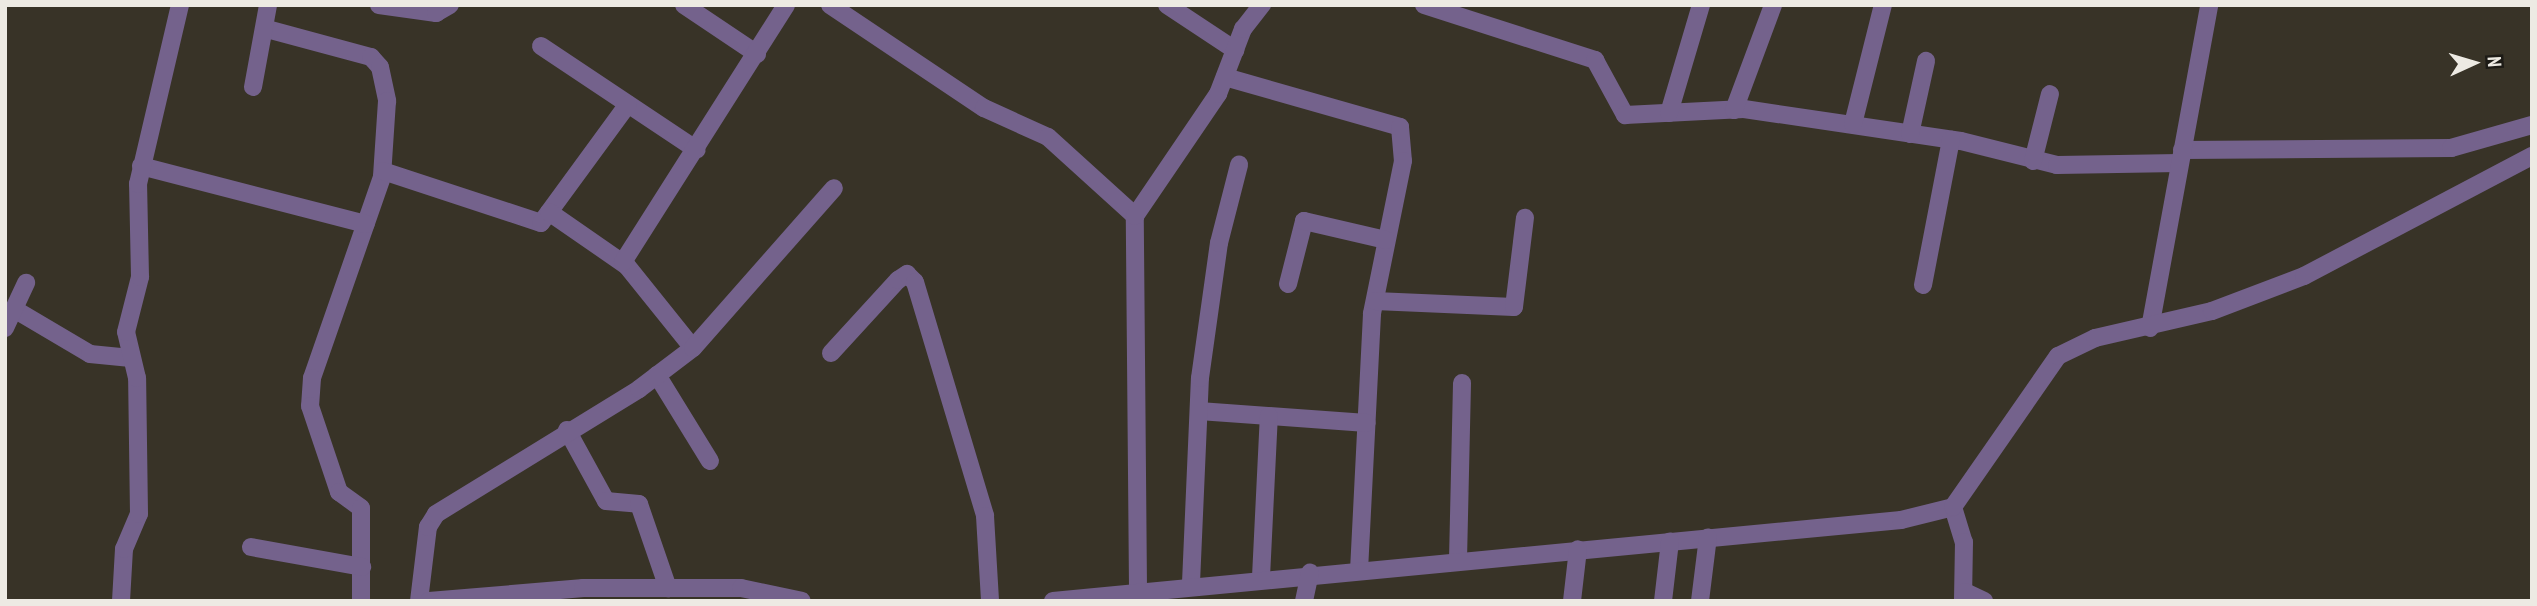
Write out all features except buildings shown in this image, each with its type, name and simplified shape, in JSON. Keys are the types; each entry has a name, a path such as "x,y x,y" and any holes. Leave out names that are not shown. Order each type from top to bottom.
{"street":[{"path":"121,601 124,549 139,514 131,358 126,332 140,277 141,166 180,5"},
{"path":"253,87 267,29 268,5"},
{"path":"379,5 436,13 450,5"},
{"path":"684,5 757,54"},
{"path":"623,262 698,149 786,5"},
{"path":"831,5 984,108 1048,137 1135,216"},
{"path":"1167,5 1235,50"},
{"path":"1138,588 1135,216 1225,77 1235,50 1262,5"},
{"path":"1424,5 1595,60 1625,114 1734,110 1853,124 1951,140 2033,161 2089,167 2180,157 2451,148 2532,125"},
{"path":"1669,113 1701,5"},
{"path":"1734,110 1773,5"},
{"path":"1853,124 1882,5"},
{"path":"2150,328 2209,5"},
{"path":"267,29 370,57 380,67 387,101 383,171 312,378 310,406 338,492 360,505 361,601"},
{"path":"541,46 698,149"},
{"path":"1910,134 1926,61"},
{"path":"1225,77 1400,127 1403,161 1375,301 1359,569"},
{"path":"2033,161 2050,94"},
{"path":"383,171 541,223 628,104"},
{"path":"1923,285 1951,140"},
{"path":"1053,601 1138,588 1901,520 1954,507 2058,356 2095,338 2150,328 2304,276 2532,156"},
{"path":"1191,583 1199,411 1219,243 1239,165"},
{"path":"141,166 366,224"},
{"path":"419,601 428,527 436,514 657,375 693,348 834,188"},
{"path":"548,212 623,262 693,348"},
{"path":"1375,301 1514,307 1525,218"},
{"path":"1288,284 1304,221 1387,240"},
{"path":"831,353 898,280 906,274 915,282 985,516 990,601"},
{"path":"5,328 26,283"},
{"path":"14,309 90,354 131,358"},
{"path":"657,375 710,461"},
{"path":"1458,560 1462,383"},
{"path":"1199,411 1367,423"},
{"path":"1261,577 1269,416"},
{"path":"567,430 606,501 639,504 668,589"},
{"path":"1954,507 1964,542 1964,596 1984,601"},
{"path":"1700,601 1708,537"},
{"path":"1663,601 1670,541"},
{"path":"251,547 362,567"},
{"path":"1572,601 1578,549"},
{"path":"1304,601 1310,573"},
{"path":"429,601 637,595 668,589 741,588 802,601"}]}
